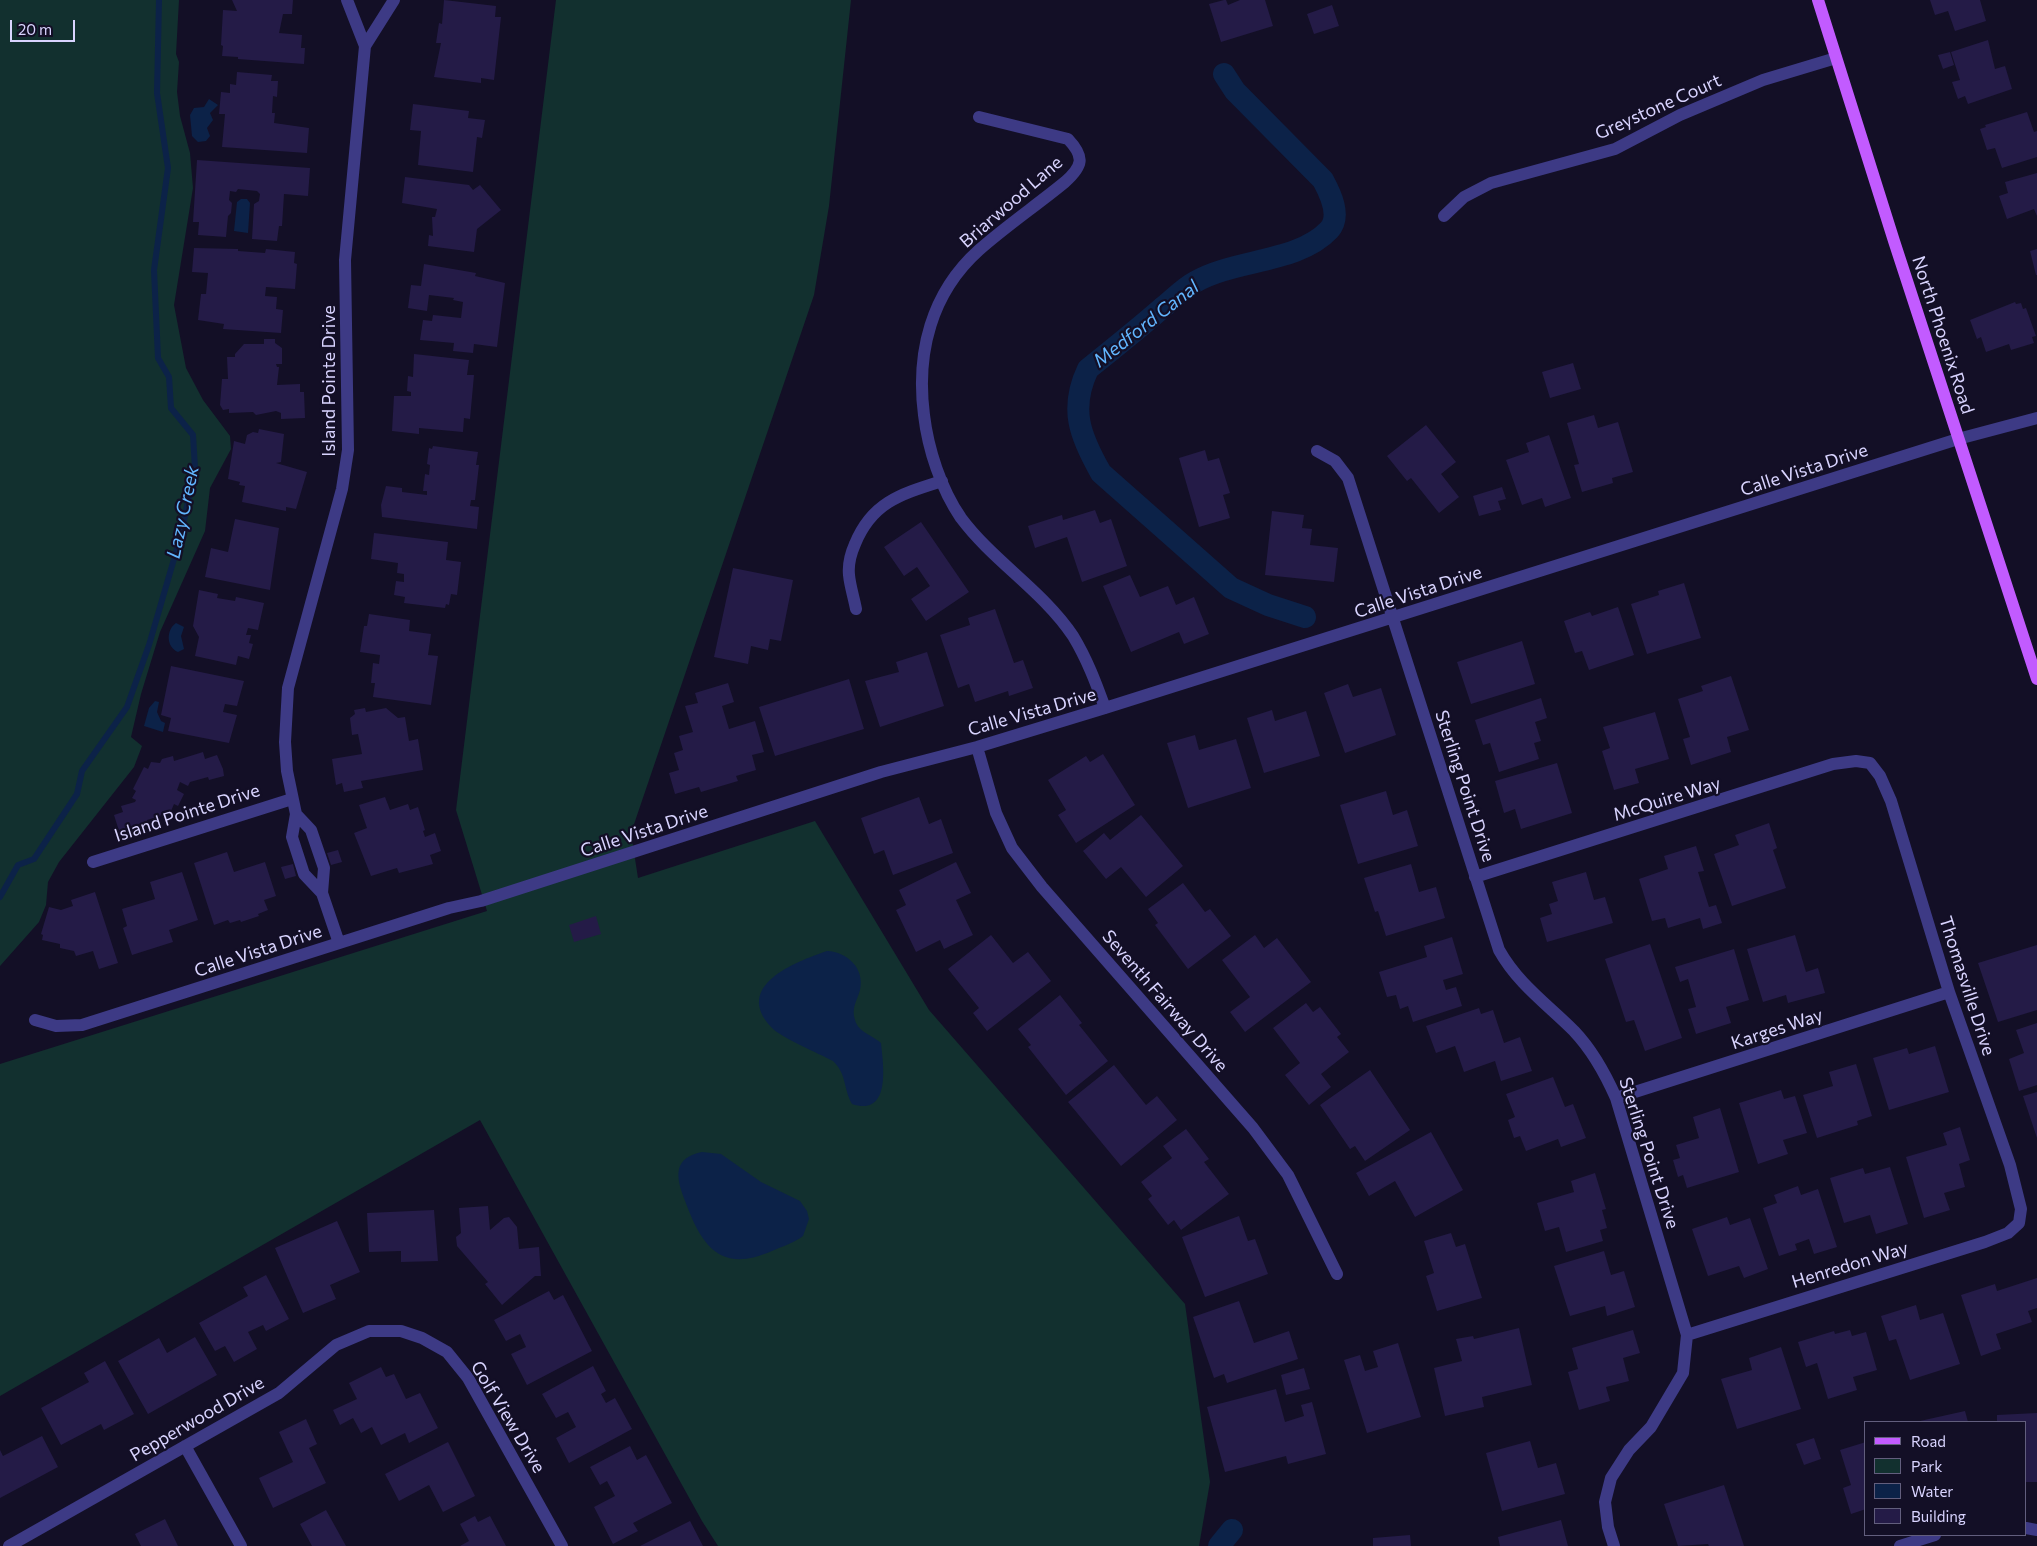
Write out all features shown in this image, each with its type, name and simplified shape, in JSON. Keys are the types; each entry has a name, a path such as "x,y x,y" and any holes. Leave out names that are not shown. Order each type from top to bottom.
{"main road":[{"name":"North Phoenix Road","path":"1818,0 1958,439 2037,679"}],"street":[{"name":"Island Pointe Drive","path":"322,893 304,874 292,837 296,814 292,799 285,742 288,688 342,489 348,450 345,260 365,46 347,0"},
{"name":"Island Pointe Drive","path":"365,46 394,0"},
{"name":"Greystone Court","path":"1444,216 1464,196 1491,182 1615,149 1680,115 1763,80 1836,58"},
{"name":"Briarwood Lane","path":"978,117 1068,139 1078,150 1080,161 1077,172 978,250 944,294 933,317 924,344 922,397 926,431 942,481 961,517 1072,635 1087,660 1105,708"},
{"name":"Calle Vista Drive","path":"36,1020 56,1026 82,1025 449,908 499,895 881,772 977,747 1105,708 1958,439 2037,418"},
{"name":"Sterling Point Drive","path":"1317,451 1335,461 1348,478 1500,950 1510,968 1526,989 1574,1031 1604,1069 1616,1098 1687,1335 1683,1373 1651,1428 1629,1450 1611,1478 1605,1502 1608,1527 1614,1546"},
{"path":"856,609 849,574 851,553 862,526 880,507 907,492 942,481"},
{"name":"Seventh Fairway Drive","path":"977,747 996,813 1012,848 1042,887 1253,1128 1288,1175 1312,1227 1337,1274"},
{"name":"McQuire Way","path":"1475,877 1833,764 1856,761 1870,763"},
{"name":"Thomasville Drive","path":"1870,763 1880,776 1891,801 1949,992 2010,1165 2021,1209 2019,1223"},
{"name":"Island Pointe Drive","path":"93,862 292,799"},
{"name":"Island Pointe Drive","path":"296,814 311,830 324,868 322,893 339,943"},
{"name":"Karges Way","path":"1616,1098 1949,992"},
{"name":"Henredon Way","path":"1687,1335 1985,1242 2008,1233 2019,1223"},
{"name":"Pepperwood Drive","path":"9,1546 279,1392 336,1345 369,1331 401,1331"},
{"name":"Golf View Drive","path":"401,1331 422,1338 447,1352 468,1378 562,1546"},
{"path":"185,1446 241,1546"},
{"path":"1900,1546 1932,1536"}],"green space":[{"path":"0,0 179,0 176,54 179,62 177,92 180,116 190,153 193,188 174,305 186,368 203,400 230,436 231,449 210,488 205,531 160,632 141,694 131,737 142,746 134,767 59,862 48,882 46,905 39,922 0,966"},
{"path":"556,0 851,0 829,206 814,295 631,833 638,878 815,821 929,1010 1185,1304 1210,1482 1199,1546 718,1546 702,1521 480,1120 0,1396 0,1064 487,911 456,810"}],"water":[{"path":"209,99 218,105 210,113 213,120 207,128 210,136 206,141 198,142 192,136 190,115 194,108 204,107"},
{"path":"241,199 247,199 250,203 248,233 234,231 237,202"},
{"path":"176,623 184,627 181,636 184,649 178,652 174,650 169,642 170,630"},
{"path":"155,701 159,702 157,712 161,721 165,723 163,732 144,726 149,708"},
{"path":"827,951 841,954 848,958 857,968 861,982 854,1008 855,1020 859,1028 881,1043 883,1063 882,1086 879,1096 874,1103 865,1106 852,1104 841,1071 833,1061 777,1032 762,1013 759,1000 763,988 772,978 799,962"},
{"path":"702,1152 721,1154 761,1182 800,1201 807,1211 809,1219 803,1236 772,1251 755,1257 741,1259 728,1258 709,1246 694,1222 678,1176 680,1166 684,1160 689,1156"}],"building":[{"path":"232,0 293,0 292,14 283,14 279,33 302,35 301,48 305,48 304,64 222,56 223,10 237,11"},
{"path":"444,0 496,6 495,17 501,17 494,80 481,78 481,83 434,77 441,43 436,43 439,23 442,24"},
{"path":"1226,0 1228,5 1240,0 1265,0 1273,26 1221,42 1209,4"},
{"path":"1930,0 1980,0 1986,21 1955,31 1948,11 1935,15"},
{"path":"1332,5 1339,26 1314,34 1307,14"},
{"path":"1988,40 1995,69 2005,66 2012,89 1968,104 1965,96 1958,99 1952,82 1960,80 1951,52"},
{"path":"1950,52 1954,65 1943,69 1938,55"},
{"path":"237,72 272,75 271,81 278,81 277,97 273,96 272,113 275,113 274,123 309,128 307,153 222,147 225,114 219,114 221,92 230,93 230,84 236,85"},
{"path":"413,104 469,111 468,118 485,120 482,138 477,137 473,172 418,165 421,131 410,130"},
{"path":"2027,112 2034,132 2037,131 2037,157 2002,168 1995,148 1987,150 1980,129 1986,127 1985,125"},
{"path":"197,160 310,168 308,196 284,194 282,226 279,226 277,241 252,239 254,204 259,201 260,194 257,191 238,189 236,192 230,191 229,200 232,203 231,213 228,216 226,237 198,235 199,222 193,222"},
{"path":"2037,173 2037,216 2034,209 2007,219 1999,196 2008,193 2005,182"},
{"path":"405,177 469,185 473,190 480,185 501,210 477,229 474,252 428,246 429,235 433,236 432,217 435,217 437,209 402,203"},
{"path":"194,248 238,249 238,251 265,253 266,249 295,252 294,263 297,264 295,289 266,287 265,296 277,297 276,309 283,310 281,333 223,329 224,324 198,320 201,294 206,294 208,273 192,272"},
{"path":"2037,249 2037,275 2036,275 2030,251"},
{"path":"424,264 476,273 475,276 505,283 497,347 474,344 473,353 453,351 454,343 420,340 423,320 432,321 433,315 461,318 463,302 453,300 454,298 429,295 427,311 408,308 411,285 421,286"},
{"path":"2015,302 2016,304 2021,303 2023,309 2026,308 2036,336 2032,337 2034,343 2011,350 2009,344 1986,352 1981,337 1977,339 1970,320"},
{"path":"264,339 275,339 275,343 282,348 282,364 276,364 279,367 277,385 300,384 300,392 304,392 305,418 281,419 281,413 276,411 256,415 253,412 229,413 229,409 223,410 220,405 222,379 228,379 227,357 235,357 235,354 244,344 264,344"},
{"path":"414,354 469,360 467,375 474,375 470,419 464,418 463,432 419,428 419,434 392,431 394,396 411,396 411,392 407,391 408,376 413,377"},
{"path":"1573,363 1581,389 1550,398 1542,372"},
{"path":"1594,415 1598,428 1618,422 1633,472 1612,478 1613,483 1582,492 1574,465 1579,464 1567,423"},
{"path":"1426,425 1456,462 1441,474 1459,497 1439,513 1411,478 1407,481 1387,456"},
{"path":"259,429 284,434 281,462 276,463 307,472 296,509 286,507 286,511 242,502 245,486 239,485 240,482 228,479 234,441 245,444 247,435 253,432 258,433"},
{"path":"1549,435 1571,498 1545,507 1542,498 1522,505 1506,460 1529,452 1526,443"},
{"path":"433,446 478,452 476,465 479,465 475,500 471,500 470,506 479,507 477,529 382,517 381,505 386,486 402,488 402,492 427,495 427,491 423,491 425,474 429,475 430,465 427,464 429,448 432,449"},
{"path":"1205,450 1208,461 1219,458 1230,493 1223,495 1230,518 1199,527 1179,458"},
{"path":"1502,487 1506,499 1498,501 1501,510 1479,516 1473,496"},
{"path":"1095,510 1100,523 1111,519 1127,566 1082,582 1067,537 1035,548 1028,526 1062,515 1063,520"},
{"path":"1272,511 1304,515 1302,528 1312,529 1310,545 1338,548 1334,582 1265,575"},
{"path":"235,519 279,528 270,590 205,577 211,548 228,552"},
{"path":"921,522 969,592 926,621 911,599 930,586 917,567 904,576 884,547"},
{"path":"374,533 448,542 446,560 461,562 457,595 451,594 449,605 446,604 445,608 404,603 405,597 394,595 396,581 404,582 404,574 397,573 398,563 371,559"},
{"path":"733,568 793,580 781,641 770,639 768,650 751,646 748,664 714,657"},
{"path":"1130,575 1140,597 1168,586 1176,605 1194,597 1209,634 1184,644 1179,632 1131,652 1103,586"},
{"path":"1684,583 1701,638 1647,654 1631,604 1659,595 1658,591"},
{"path":"199,590 218,594 217,598 235,601 236,597 264,603 258,630 248,628 246,635 251,635 249,643 253,644 249,659 238,656 236,665 195,656 199,637 193,626"},
{"path":"1618,607 1634,655 1589,670 1582,651 1575,653 1564,621 1590,612 1592,616"},
{"path":"995,609 1014,663 1023,660 1033,688 1009,696 1008,691 975,702 969,684 958,688 940,635 970,625 968,618"},
{"path":"369,614 410,620 409,631 431,634 428,655 438,656 431,705 373,697 375,683 371,683 373,663 379,664 380,655 360,652 364,626 367,626"},
{"path":"1522,641 1535,684 1471,704 1457,662"},
{"path":"927,652 944,706 880,727 865,681 899,672 896,662"},
{"path":"171,666 244,681 237,706 225,704 223,712 237,715 229,743 168,731 171,718 161,715"},
{"path":"1731,676 1749,730 1727,737 1731,752 1691,765 1683,739 1690,737 1678,699 1703,691 1701,686"},
{"path":"849,679 864,729 775,756 759,707"},
{"path":"728,683 734,702 722,706 729,729 755,721 764,752 752,755 756,770 736,776 738,781 701,792 699,787 675,794 669,773 679,770 674,753 683,750 679,736 693,732 685,706 698,703 695,693"},
{"path":"1348,684 1353,697 1381,688 1396,735 1345,753 1324,693"},
{"path":"1541,698 1547,718 1535,722 1541,741 1534,743 1539,759 1499,772 1490,743 1483,745 1475,720"},
{"path":"365,708 366,712 386,708 398,718 405,717 409,741 418,739 423,770 361,781 363,788 344,792 342,783 336,785 332,759 362,754 358,734 352,735 350,718 355,714 354,710"},
{"path":"1272,710 1275,721 1306,711 1320,756 1264,773 1247,718"},
{"path":"1655,712 1669,759 1635,769 1639,783 1614,790 1602,751 1610,748 1603,727"},
{"path":"1195,735 1199,750 1236,739 1251,788 1188,808 1167,743"},
{"path":"203,752 205,759 217,755 224,776 209,780 208,777 190,782 188,786 180,782 177,790 184,794 178,806 174,804 171,811 166,813 163,811 160,816 147,820 149,826 120,834 114,815 123,812 121,806 135,802 136,800 132,798 136,791 133,789 144,767 148,769 151,762 160,763 162,759 173,756 174,761"},
{"path":"1103,754 1135,805 1076,843 1058,815 1066,810 1048,780 1086,756 1090,762"},
{"path":"1557,763 1572,813 1521,829 1515,809 1504,813 1495,781"},
{"path":"1386,791 1393,815 1407,810 1418,846 1358,864 1340,805"},
{"path":"385,797 390,810 408,804 410,810 418,807 425,830 423,831 425,837 435,833 441,851 430,855 433,864 399,873 397,868 371,876 354,833 367,828 359,805"},
{"path":"919,797 929,824 941,819 953,853 893,875 884,850 874,854 861,818"},
{"path":"1141,815 1183,866 1146,897 1121,867 1106,879 1083,851 1104,833 1110,840"},
{"path":"1769,823 1777,848 1773,850 1786,888 1732,906 1714,854 1739,845 1735,835"},
{"path":"1696,846 1704,871 1698,872 1709,907 1716,905 1722,923 1703,929 1700,918 1668,928 1665,918 1652,921 1639,879 1668,869 1664,856"},
{"path":"338,850 342,862 331,865 327,853"},
{"path":"227,852 234,872 265,862 276,896 264,900 268,910 258,914 259,916 241,922 240,920 230,923 228,920 214,925 194,863"},
{"path":"956,862 971,893 956,900 973,935 944,949 940,940 916,952 896,910 906,905 899,890"},
{"path":"293,864 296,876 285,879 281,867"},
{"path":"1411,864 1419,892 1436,887 1445,918 1386,936 1378,911 1375,912 1364,878"},
{"path":"182,872 198,920 169,930 173,942 132,955 123,928 127,926 122,909 155,899 150,882"},
{"path":"1586,872 1594,900 1605,897 1613,923 1547,942 1540,918 1552,914 1549,904 1558,901 1552,882"},
{"path":"1183,883 1205,912 1210,909 1231,936 1188,969 1155,925 1158,923 1148,909"},
{"path":"95,892 118,963 99,969 93,951 76,956 74,951 60,948 60,944 42,940 43,935 41,934 49,907 61,910 73,906 71,900"},
{"path":"596,916 601,934 574,942 569,925"},
{"path":"991,935 1013,963 1028,952 1051,981 987,1031 973,1013 979,1008 948,969"},
{"path":"1255,935 1264,948 1277,938 1311,982 1245,1032 1230,1012 1250,997 1222,960"},
{"path":"1795,935 1806,972 1818,968 1825,993 1788,1003 1786,995 1763,1002 1747,949"},
{"path":"1452,937 1463,974 1443,980 1446,990 1456,987 1462,1006 1413,1022 1408,1006 1400,1009 1396,995 1387,997 1379,972 1427,957 1424,946"},
{"path":"1650,944 1682,1038 1645,1051 1634,1020 1626,1022 1605,959"},
{"path":"2037,945 2037,1010 1998,1022 1978,963"},
{"path":"1734,949 1749,1000 1726,1007 1731,1023 1696,1034 1688,1009 1696,1007 1688,979 1680,982 1675,967"},
{"path":"1060,995 1082,1023 1079,1025 1108,1061 1066,1095 1028,1047 1031,1045 1018,1029"},
{"path":"1306,1003 1313,1012 1320,1007 1341,1034 1337,1037 1349,1052 1321,1074 1331,1087 1309,1105 1285,1075 1300,1063 1273,1028"},
{"path":"1479,1008 1481,1014 1493,1010 1504,1043 1520,1037 1532,1071 1501,1081 1495,1061 1464,1072 1455,1046 1436,1053 1426,1026"},
{"path":"2037,1023 2037,1085 2019,1091 2009,1059 2024,1053 2016,1030"},
{"path":"1935,1046 1949,1092 1889,1110 1873,1058 1907,1048 1909,1054"},
{"path":"1856,1064 1872,1116 1857,1121 1858,1125 1817,1138 1803,1095 1833,1086 1829,1072"},
{"path":"1114,1065 1146,1105 1157,1096 1177,1120 1121,1166 1068,1102"},
{"path":"1370,1070 1410,1130 1365,1161 1355,1146 1350,1149 1320,1105"},
{"path":"1553,1077 1565,1107 1573,1104 1586,1138 1561,1147 1558,1139 1526,1151 1520,1136 1514,1138 1508,1120 1515,1117 1506,1094"},
{"path":"1781,1090 1784,1099 1795,1096 1807,1133 1783,1140 1788,1154 1758,1164 1739,1103"},
{"path":"2037,1092 2037,1138 2023,1096"},
{"path":"1720,1108 1739,1172 1687,1188 1683,1175 1678,1177 1673,1160 1680,1158 1676,1145 1699,1138 1693,1117"},
{"path":"1960,1127 1970,1160 1959,1164 1965,1187 1944,1193 1950,1210 1924,1218 1906,1157 1947,1145 1943,1133"},
{"path":"1186,1129 1209,1159 1204,1162 1229,1194 1181,1230 1174,1220 1168,1225 1148,1199 1152,1196 1141,1182 1172,1158 1163,1146"},
{"path":"1431,1132 1463,1190 1415,1217 1395,1181 1369,1196 1356,1173"},
{"path":"1890,1167 1908,1224 1876,1234 1870,1215 1844,1223 1830,1178 1863,1168 1865,1174"},
{"path":"1595,1173 1606,1209 1602,1210 1607,1228 1600,1230 1603,1241 1566,1252 1559,1227 1545,1231 1537,1203 1574,1192 1571,1181"},
{"path":"1798,1186 1801,1195 1818,1189 1837,1247 1814,1254 1809,1239 1795,1244 1797,1250 1779,1256 1763,1208 1777,1203 1774,1195"},
{"path":"488,1206 490,1230 504,1218 509,1217 517,1227 519,1249 539,1247 541,1276 535,1276 502,1305 485,1284 488,1282 457,1246 456,1237 461,1233 459,1208"},
{"path":"434,1210 438,1261 401,1262 401,1251 369,1252 367,1213"},
{"path":"1239,1216 1248,1241 1255,1239 1268,1274 1205,1297 1182,1237"},
{"path":"1727,1217 1730,1225 1750,1218 1768,1269 1744,1278 1739,1266 1708,1276 1692,1229"},
{"path":"337,1221 360,1272 330,1285 336,1299 303,1313 275,1248"},
{"path":"1451,1233 1456,1247 1465,1244 1482,1298 1437,1311 1426,1276 1434,1273 1424,1241"},
{"path":"1604,1251 1611,1275 1624,1271 1635,1307 1607,1316 1605,1306 1570,1316 1554,1266"},
{"path":"266,1275 289,1319 266,1331 263,1325 248,1332 257,1349 234,1362 225,1346 215,1351 199,1323 248,1296 243,1287"},
{"path":"2037,1278 2037,1308 2028,1311 2032,1322 1996,1334 2001,1349 1981,1356 1961,1295 1995,1284 1997,1291"},
{"path":"549,1291 554,1300 563,1295 592,1351 527,1385 511,1354 526,1347 520,1334 506,1341 494,1320"},
{"path":"1239,1301 1254,1343 1289,1331 1298,1359 1227,1383 1224,1374 1214,1378 1193,1317"},
{"path":"1916,1305 1920,1320 1943,1313 1960,1364 1910,1380 1896,1339 1889,1341 1881,1316"},
{"path":"1519,1328 1532,1385 1482,1397 1484,1407 1445,1416 1434,1368 1462,1361 1456,1339 1473,1336 1474,1339"},
{"path":"1633,1330 1640,1353 1623,1358 1629,1381 1606,1387 1610,1401 1579,1410 1568,1372 1578,1369 1572,1348"},
{"path":"1850,1330 1852,1336 1866,1332 1877,1370 1853,1377 1857,1390 1828,1399 1817,1363 1806,1367 1798,1342 1834,1331 1835,1334"},
{"path":"195,1337 217,1375 148,1414 118,1361 159,1338 167,1353"},
{"path":"1398,1343 1421,1417 1367,1433 1344,1360 1360,1355 1365,1371 1378,1367 1373,1351"},
{"path":"1781,1347 1801,1409 1737,1429 1721,1379 1752,1370 1749,1358"},
{"path":"105,1361 134,1414 104,1430 101,1424 61,1445 41,1408 89,1382 84,1373"},
{"path":"593,1366 606,1391 601,1394 606,1403 615,1398 632,1429 569,1463 556,1438 576,1427 568,1412 556,1418 542,1394"},
{"path":"381,1367 386,1377 394,1374 406,1399 420,1393 438,1428 409,1443 405,1433 381,1445 372,1427 361,1433 353,1418 340,1425 333,1410 357,1399 349,1383"},
{"path":"1304,1368 1310,1389 1286,1395 1281,1375"},
{"path":"1276,1389 1285,1422 1304,1416 1301,1405 1312,1402 1326,1454 1288,1464 1286,1456 1225,1472 1207,1407"},
{"path":"1965,1411 1968,1421 1920,1421"},
{"path":"2037,1413 2037,1482 2027,1482 2027,1421 1997,1421 1997,1415"},
{"path":"306,1419 317,1444 309,1448 326,1483 273,1508 259,1478 293,1462 279,1432"},
{"path":"42,1436 58,1467 0,1498 0,1450 3,1456"},
{"path":"1814,1438 1821,1459 1804,1465 1796,1444"},
{"path":"1530,1441 1538,1468 1556,1463 1565,1494 1502,1511 1486,1453"},
{"path":"448,1442 475,1496 443,1512 429,1485 399,1501 385,1474"},
{"path":"1864,1443 1864,1510 1851,1514 1843,1488 1851,1485 1840,1450"},
{"path":"630,1446 637,1460 646,1455 672,1503 633,1523 638,1531 613,1544 594,1507 615,1496 607,1481 600,1485 590,1467"},
{"path":"1724,1485 1744,1546 1709,1546 1708,1544 1678,1546 1664,1504"},
{"path":"326,1510 346,1546 312,1546 300,1524"},
{"path":"475,1516 478,1522 490,1516 506,1546 460,1546 469,1541 460,1524"},
{"path":"165,1519 178,1546 141,1546 135,1534"},
{"path":"1561,1520 1568,1546 1500,1546 1498,1537"},
{"path":"690,1521 703,1546 640,1546"},
{"path":"1410,1535 1411,1546 1373,1546 1373,1538"}],"waterway":[{"name":"Lazy Creek","path":"0,897 18,865 34,859 77,794 82,771 127,707 149,645 181,535 195,468 193,435 171,408 169,377 158,358 154,270 168,168 157,93 159,0"},
{"name":"Medford Canal","path":"1224,74 1235,91 1323,180 1334,205 1335,218 1333,224 1316,241 1300,249 1228,269 1186,287 1088,369 1082,383 1078,410 1087,447 1101,473 1231,588 1268,605 1305,617"},
{"name":"Medford Canal","path":"1219,1546 1232,1530"}]}
